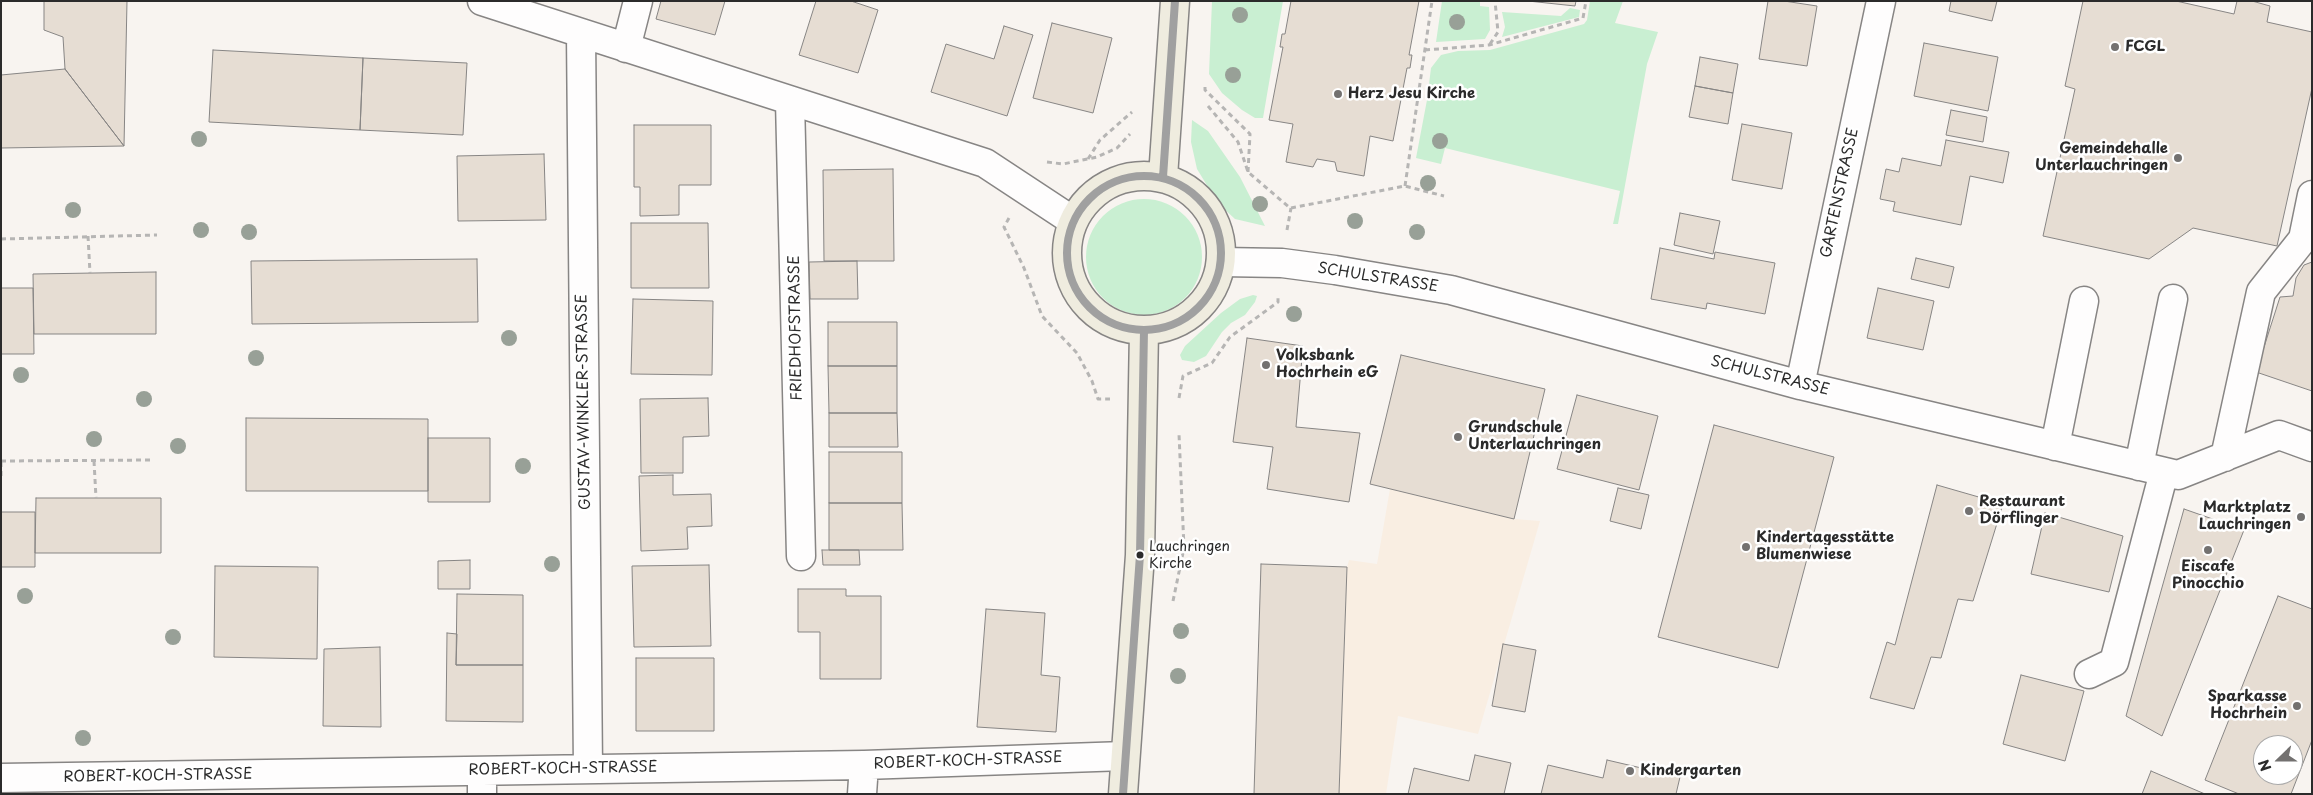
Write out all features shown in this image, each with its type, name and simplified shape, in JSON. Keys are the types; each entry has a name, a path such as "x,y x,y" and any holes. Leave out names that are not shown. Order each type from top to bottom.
{"main road":[{"path":"1163,177 1175,1"},
{"path":"1142,175 1163,177 1181,184 1196,195 1208,209 1217,225 1221,244 1221,262 1215,284 1198,308 1186,318 1166,327 1144,330 1118,326 1096,314 1078,295 1069,272 1066,246 1073,221 1084,202 1101,188 1120,179 1142,175"},
{"path":"1123,794 1140,555 1144,330"}],"street":[{"path":"482,1 985,163 1073,221"},
{"path":"626,48 638,1"},
{"name":"GARTENSTRASSE","path":"1800,385 1881,1"},
{"name":"GUSTAV-WINKLER-STRASSE","path":"581,34 588,769"},
{"name":"FRIEDHOFSTRASSE","path":"790,100 801,556"},
{"path":"2225,457 2261,292 2303,239 2312,195"},
{"name":"SCHULSTRASSE","path":"1221,262 1282,263 1451,290 1800,385 2178,475 2279,435 2312,447"},
{"path":"2090,674 2114,662 2152,469 2173,299"},
{"path":"2055,446 2084,301"},
{"name":"ROBERT-KOCH-STRASSE","path":"1,778 74,785 482,782 588,769 864,765 1125,756"},
{"path":"862,794 864,765"}],"path":[{"path":"1406,186 1432,1"},
{"path":"1490,44 1498,32 1495,1"},
{"path":"1425,50 1490,44 1583,18 1586,1"},
{"path":"1205,80 1205,90 1250,134 1248,172"},
{"path":"1208,106 1238,142 1248,172 1290,208 1406,186 1444,196"},
{"path":"1088,159 1100,140 1137,109"},
{"path":"1045,161 1062,164 1088,159 1117,148 1132,132"},
{"path":"1004,227 1042,316 1077,354 1092,381 1098,399"},
{"path":"1,239 157,235"},
{"path":"88,236 90,273"},
{"path":"1178,405 1183,376 1212,363 1230,337 1278,302"},
{"path":"1,476 1,461 154,460"},
{"path":"94,461 96,498"}],"shaded area":[{"path":"1390,489 1514,519 1540,521 1478,734 1398,716 1386,794 1339,794 1347,567 1349,560 1377,564"}],"green space":[{"path":"1212,1 1283,1 1263,118 1255,118 1242,110 1222,93 1209,74"},
{"path":"1442,1 1480,1 1480,6 1489,7 1490,30 1485,39 1436,42"},
{"path":"1590,1 1623,1 1615,23 1658,32 1647,64 1618,224 1613,224 1620,191 1445,148 1441,164 1416,158 1431,68 1441,55 1458,51 1490,50 1584,24 1587,20"},
{"path":"1570,8 1580,10 1579,17 1502,37 1505,27 1502,12 1561,16"},
{"path":"1192,120 1208,131 1240,177 1265,226 1235,219 1221,206 1197,169 1191,142"},
{"path":"1144,199 1166,203 1185,216 1198,235 1202,257 1198,279 1185,298 1166,311 1144,315 1122,311 1103,298 1090,279 1086,257 1090,235 1103,216 1122,203"},
{"path":"1253,295 1257,296 1255,302 1245,315 1231,323 1222,332 1206,356 1194,362 1182,360 1180,355 1185,346 1221,313 1240,299"}],"building":[{"path":"44,1 127,1 124,146 65,69 63,37 44,30"},
{"path":"661,1 725,1 715,35 656,19"},
{"path":"816,1 851,1 878,10 858,73 799,55"},
{"name":"Herz Jesu Kirche","path":"1291,1 1419,1 1409,55 1412,55 1410,68 1407,68 1393,141 1370,136 1364,176 1337,171 1335,162 1317,159 1313,167 1286,162 1293,124 1269,120 1283,47 1280,47 1282,34 1285,34"},
{"path":"1528,1 1576,1 1575,6"},
{"path":"1768,1 1784,1 1817,6 1807,66 1759,59"},
{"path":"1951,1 1997,1 1992,21 1949,11"},
{"name":"Gemeindehalle Unterlauchringen","path":"2083,1 2176,1 2234,14 2237,1 2252,1 2270,6 2267,22 2312,32 2312,88 2277,246 2193,228 2149,259 2043,236 2075,89 2065,86"},
{"path":"1052,23 1112,38 1093,113 1033,98"},
{"path":"1004,26 1033,35 1007,116 931,92 946,44 994,59"},
{"path":"1924,43 1998,57 1988,111 1914,96"},
{"path":"213,50 363,58 360,130 209,122"},
{"path":"1700,57 1738,64 1733,93 1695,86"},
{"path":"363,58 467,63 463,135 360,130"},
{"path":"65,69 124,146 1,148 1,75"},
{"path":"1695,86 1733,93 1728,124 1689,117"},
{"path":"1951,110 1987,117 1983,142 1946,135"},
{"path":"1742,124 1792,133 1782,189 1732,180"},
{"path":"634,125 711,125 711,185 679,185 679,215 640,216 640,187 634,187"},
{"path":"1946,140 2009,152 2003,183 1970,176 1961,225 1893,211 1895,202 1880,199 1886,169 1899,172 1902,158 1941,166"},
{"path":"544,154 546,220 458,221 457,156"},
{"path":"893,169 894,261 824,261 823,170"},
{"path":"1680,213 1720,221 1713,254 1674,245"},
{"path":"631,223 708,223 709,288 631,288"},
{"path":"1660,248 1714,259 1715,252 1775,263 1765,314 1707,303 1706,309 1651,299"},
{"path":"1916,258 1954,267 1949,288 1911,279"},
{"path":"477,259 478,322 252,324 251,261"},
{"path":"857,261 858,299 810,299 809,262"},
{"path":"2312,262 2312,391 2256,372 2280,297 2293,296 2296,278 2304,265"},
{"path":"156,272 156,334 34,334 33,274"},
{"path":"1,288 33,288 34,354 1,354"},
{"path":"1878,288 1934,301 1923,350 1867,338"},
{"path":"633,299 713,301 712,375 631,374"},
{"path":"828,322 897,322 897,366 828,366"},
{"path":"1247,338 1303,346 1296,427 1360,433 1349,502 1267,489 1273,447 1233,442"},
{"name":"Grundschule Unterlauchringen","path":"1401,355 1545,389 1514,519 1370,484"},
{"path":"828,366 897,366 897,413 829,413"},
{"path":"1577,395 1658,416 1639,490 1557,469"},
{"path":"708,398 709,436 683,437 683,473 641,473 640,399"},
{"path":"829,413 897,413 898,447 829,447"},
{"path":"246,418 428,419 428,491 246,491"},
{"name":"Kindertagesstätte Blumenwiese","path":"1714,425 1834,457 1778,668 1658,637"},
{"path":"428,438 490,438 490,502 428,502"},
{"path":"829,452 902,452 902,503 829,503"},
{"path":"673,475 673,495 711,494 712,526 687,527 688,549 641,551 639,476"},
{"path":"1937,485 2003,504 1973,601 1958,599 1941,658 1931,657 1914,709 1870,698 1887,642 1895,645"},
{"path":"1618,488 1649,495 1641,529 1610,521"},
{"path":"36,498 161,498 161,553 35,553"},
{"path":"829,503 902,503 903,550 829,550"},
{"path":"2184,509 2244,530 2162,736 2126,716"},
{"path":"1,512 35,512 35,567 1,567"},
{"path":"2045,513 2123,536 2109,592 2031,574"},
{"path":"822,550 859,550 860,565 823,565"},
{"path":"470,560 470,589 438,589 438,561"},
{"path":"1261,564 1347,567 1339,794 1254,794"},
{"path":"709,565 711,646 634,647 632,566"},
{"path":"215,566 318,567 317,659 214,657"},
{"path":"798,589 846,589 846,596 881,596 881,679 820,679 820,632 798,632"},
{"path":"457,594 523,595 523,665 456,665"},
{"path":"2278,596 2312,609 2312,740 2303,763 2303,735 2253,735 2253,785 2294,785 2291,794 2239,794 2205,780"},
{"path":"986,609 1045,613 1041,675 1060,677 1056,732 977,727"},
{"path":"447,633 457,634 456,665 523,665 523,722 446,721"},
{"path":"1503,644 1536,650 1525,712 1492,706"},
{"path":"380,647 381,727 323,726 324,649"},
{"path":"636,658 714,658 714,731 636,731"},
{"path":"2021,675 2084,691 2065,761 2003,744"},
{"path":"1475,755 1511,763 1504,794 1408,794 1414,768 1469,781"},
{"name":"Kindergarten","path":"1607,760 1680,777 1676,794 1541,794 1548,765 1603,778"},
{"path":"2151,771 2205,794 2142,794"}],"transit line":[{"path":"1163,177 1175,1"},
{"path":"1144,176 1159,177 1174,182 1199,198 1215,223 1220,238 1221,253 1220,268 1215,283 1199,308 1174,324 1159,329 1144,330 1129,329 1114,324 1089,308 1073,283 1068,268 1067,253 1068,238 1073,223 1089,198 1114,182 1129,177 1144,176"},
{"path":"1123,794 1140,555 1144,330"}],"place":[{"name":"FCGL","path":"2115,47"},
{"name":"Herz Jesu Kirche","path":"1338,94"},
{"name":"Gemeindehalle Unterlauchringen","path":"2178,158"},
{"name":"Volksbank Hochrhein eG","path":"1266,365"},
{"name":"Grundschule Unterlauchringen","path":"1458,437"},
{"name":"Restaurant Dörflinger","path":"1969,511"},
{"name":"Marktplatz Lauchringen","path":"2301,517"},
{"name":"Kindertagesstätte Blumenwiese","path":"1746,547"},
{"name":"Eiscafe Pinocchio","path":"2208,550"},
{"name":"Lauchringen Kirche","path":"1140,555"},
{"name":"Sparkasse Hochrhein","path":"2297,706"},
{"name":"Kindergarten","path":"1630,771"}]}
